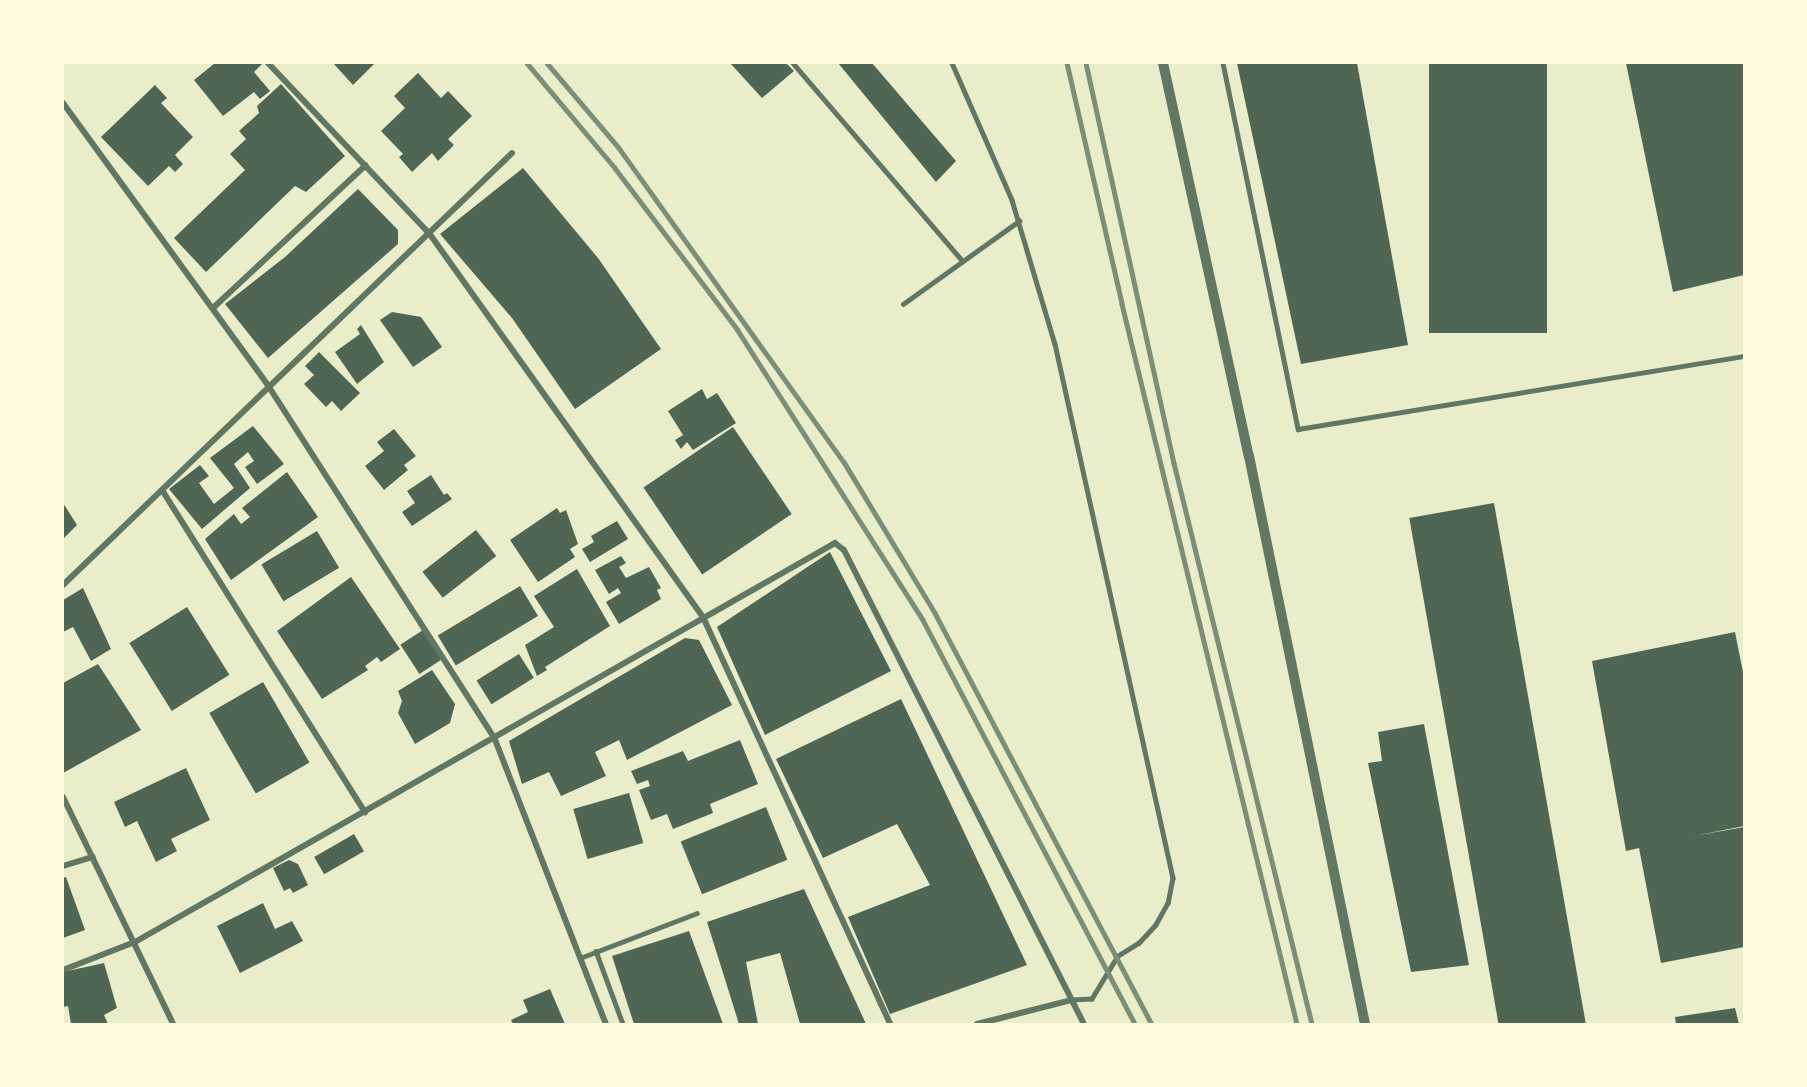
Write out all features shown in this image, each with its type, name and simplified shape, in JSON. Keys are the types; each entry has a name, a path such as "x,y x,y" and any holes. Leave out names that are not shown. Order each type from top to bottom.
{"street":[{"path":"268,63 429,233 703,616 890,1024"},
{"path":"1163,63 1246,444 1365,1024"},
{"path":"63,103 269,387 494,737 606,1024"},
{"path":"63,585 512,153"},
{"path":"213,308 366,165"},
{"path":"162,490 365,812"},
{"path":"63,970 135,942 827,545 835,543 844,550 1084,1024"},
{"path":"63,797 173,1024"},
{"path":"63,866 93,857"},
{"path":"977,1024 1072,1000"}],"lane":[{"path":"793,63 963,261"},
{"path":"952,63 1019,220 1056,344 1173,878 1168,903 1156,925 1139,943 1118,956 1092,999 1072,1000"},
{"path":"1223,63 1298,429 1744,357"},
{"path":"903,304 1019,220"},
{"path":"580,957 697,913"},
{"path":"596,951 622,1024"}],"building":[{"path":"215,63 263,63 254,72 270,91 260,99 254,92 223,116 194,80"},
{"path":"333,63 375,63 353,85"},
{"path":"730,63 786,63 794,71 762,98"},
{"path":"838,63 872,63 956,161 936,182"},
{"path":"1237,63 1357,63 1408,345 1301,364"},
{"path":"1429,63 1547,63 1547,333 1429,333"},
{"path":"1626,63 1744,63 1744,275 1673,292"},
{"path":"418,73 441,98 448,91 472,116 448,139 454,145 438,161 432,153 412,172 399,157 403,154 381,131 405,108 394,96"},
{"path":"281,84 345,156 306,192 295,186 206,272 174,238 245,170 230,154 246,139 239,131 259,113 257,106"},
{"path":"155,85 167,98 161,103 193,137 175,155 183,164 175,172 169,166 148,186 101,137"},
{"path":"523,168 598,258 661,349 575,409 512,318 440,234"},
{"path":"358,189 398,230 398,244 268,358 225,304 285,257"},
{"path":"392,312 421,317 442,347 413,367 380,320"},
{"path":"361,325 384,362 357,384 335,352 360,334 357,329"},
{"path":"319,352 360,393 341,411 332,401 326,407 304,384 314,375 305,366"},
{"path":"702,389 707,399 717,393 736,423 693,450 687,442 681,449 675,440 683,435 668,411"},
{"path":"253,426 284,464 257,484 245,467 254,461 248,452 234,464 250,488 202,529 169,489 200,465 209,476 199,483 214,504 234,488 210,458"},
{"path":"733,427 792,514 702,574 643,487"},
{"path":"394,429 416,456 404,465 408,470 384,490 365,466 384,451 377,442"},
{"path":"287,472 318,517 231,580 205,539 234,514 241,524 250,517 242,508"},
{"path":"431,475 444,495 447,493 452,499 412,526 402,512 415,503 407,491"},
{"path":"63,503 77,525 63,539"},
{"path":"1494,503 1586,1024 1499,1024 1409,518"},
{"path":"557,508 560,513 566,510 578,544 570,549 575,557 538,582 510,540"},
{"path":"617,521 628,539 590,562 582,549 594,542 591,536"},
{"path":"476,530 496,556 443,598 422,572"},
{"path":"317,531 339,568 283,601 261,564"},
{"path":"830,552 891,671 765,735 717,627"},
{"path":"621,556 626,563 619,567 626,578 649,567 661,588 657,590 661,599 619,624 606,602 621,593 618,588 609,594 595,570"},
{"path":"577,569 610,626 545,667 547,670 537,676 525,645 554,627 534,596"},
{"path":"351,577 400,649 381,662 377,657 365,666 368,670 322,699 277,631"},
{"path":"520,586 538,616 456,665 438,635"},
{"path":"83,588 111,649 91,661 73,627 63,632 63,600"},
{"path":"187,607 229,675 172,711 129,643"},
{"path":"423,630 442,659 419,674 400,645"},
{"path":"1735,632 1744,677 1744,826 1694,836 1744,827 1744,947 1661,963 1639,848 1626,851 1592,661"},
{"path":"685,638 699,640 732,705 627,760 619,740 595,752 606,776 561,796 549,772 522,784 509,741"},
{"path":"519,654 534,678 491,704 477,680"},
{"path":"98,664 141,730 63,773 63,683"},
{"path":"432,670 455,704 450,723 415,744 398,713 402,701 398,691"},
{"path":"263,682 310,763 256,794 209,713"},
{"path":"901,699 1027,965 890,1014 848,917 930,885 897,824 823,858 776,759"},
{"path":"1424,724 1469,965 1411,972 1368,763 1382,761 1378,732"},
{"path":"740,740 758,784 710,804 713,813 673,829 667,814 651,820 639,790 650,786 648,780 637,784 631,771 683,751 688,761"},
{"path":"186,768 210,820 171,839 177,851 156,862 137,821 125,827 114,802"},
{"path":"629,793 643,843 588,859 573,809"},
{"path":"766,807 787,860 702,894 681,841"},
{"path":"354,834 364,851 324,874 314,857"},
{"path":"289,860 298,864 308,885 293,893 290,888 284,891 273,868"},
{"path":"66,877 85,930 63,938 63,878"},
{"path":"804,889 866,1024 800,1024 780,953 746,962 758,1024 739,1024 707,922"},
{"path":"263,903 275,929 292,921 303,941 240,973 217,926"},
{"path":"689,931 723,1024 634,1024 612,956"},
{"path":"104,963 117,1008 104,1015 108,1024 71,1024 68,1006 63,1007 63,972"},
{"path":"550,989 565,1024 513,1024 511,1020 528,1012 523,1000"},
{"path":"1735,1008 1739,1024 1676,1024 1675,1017"}],"railway":[{"path":"527,63 615,168 737,329 923,620 1135,1024"},
{"path":"547,63 619,148 844,462 935,613 1152,1024"},
{"path":"1067,63 1122,304 1297,1024"},
{"path":"1086,63 1174,463 1312,1024"}]}
